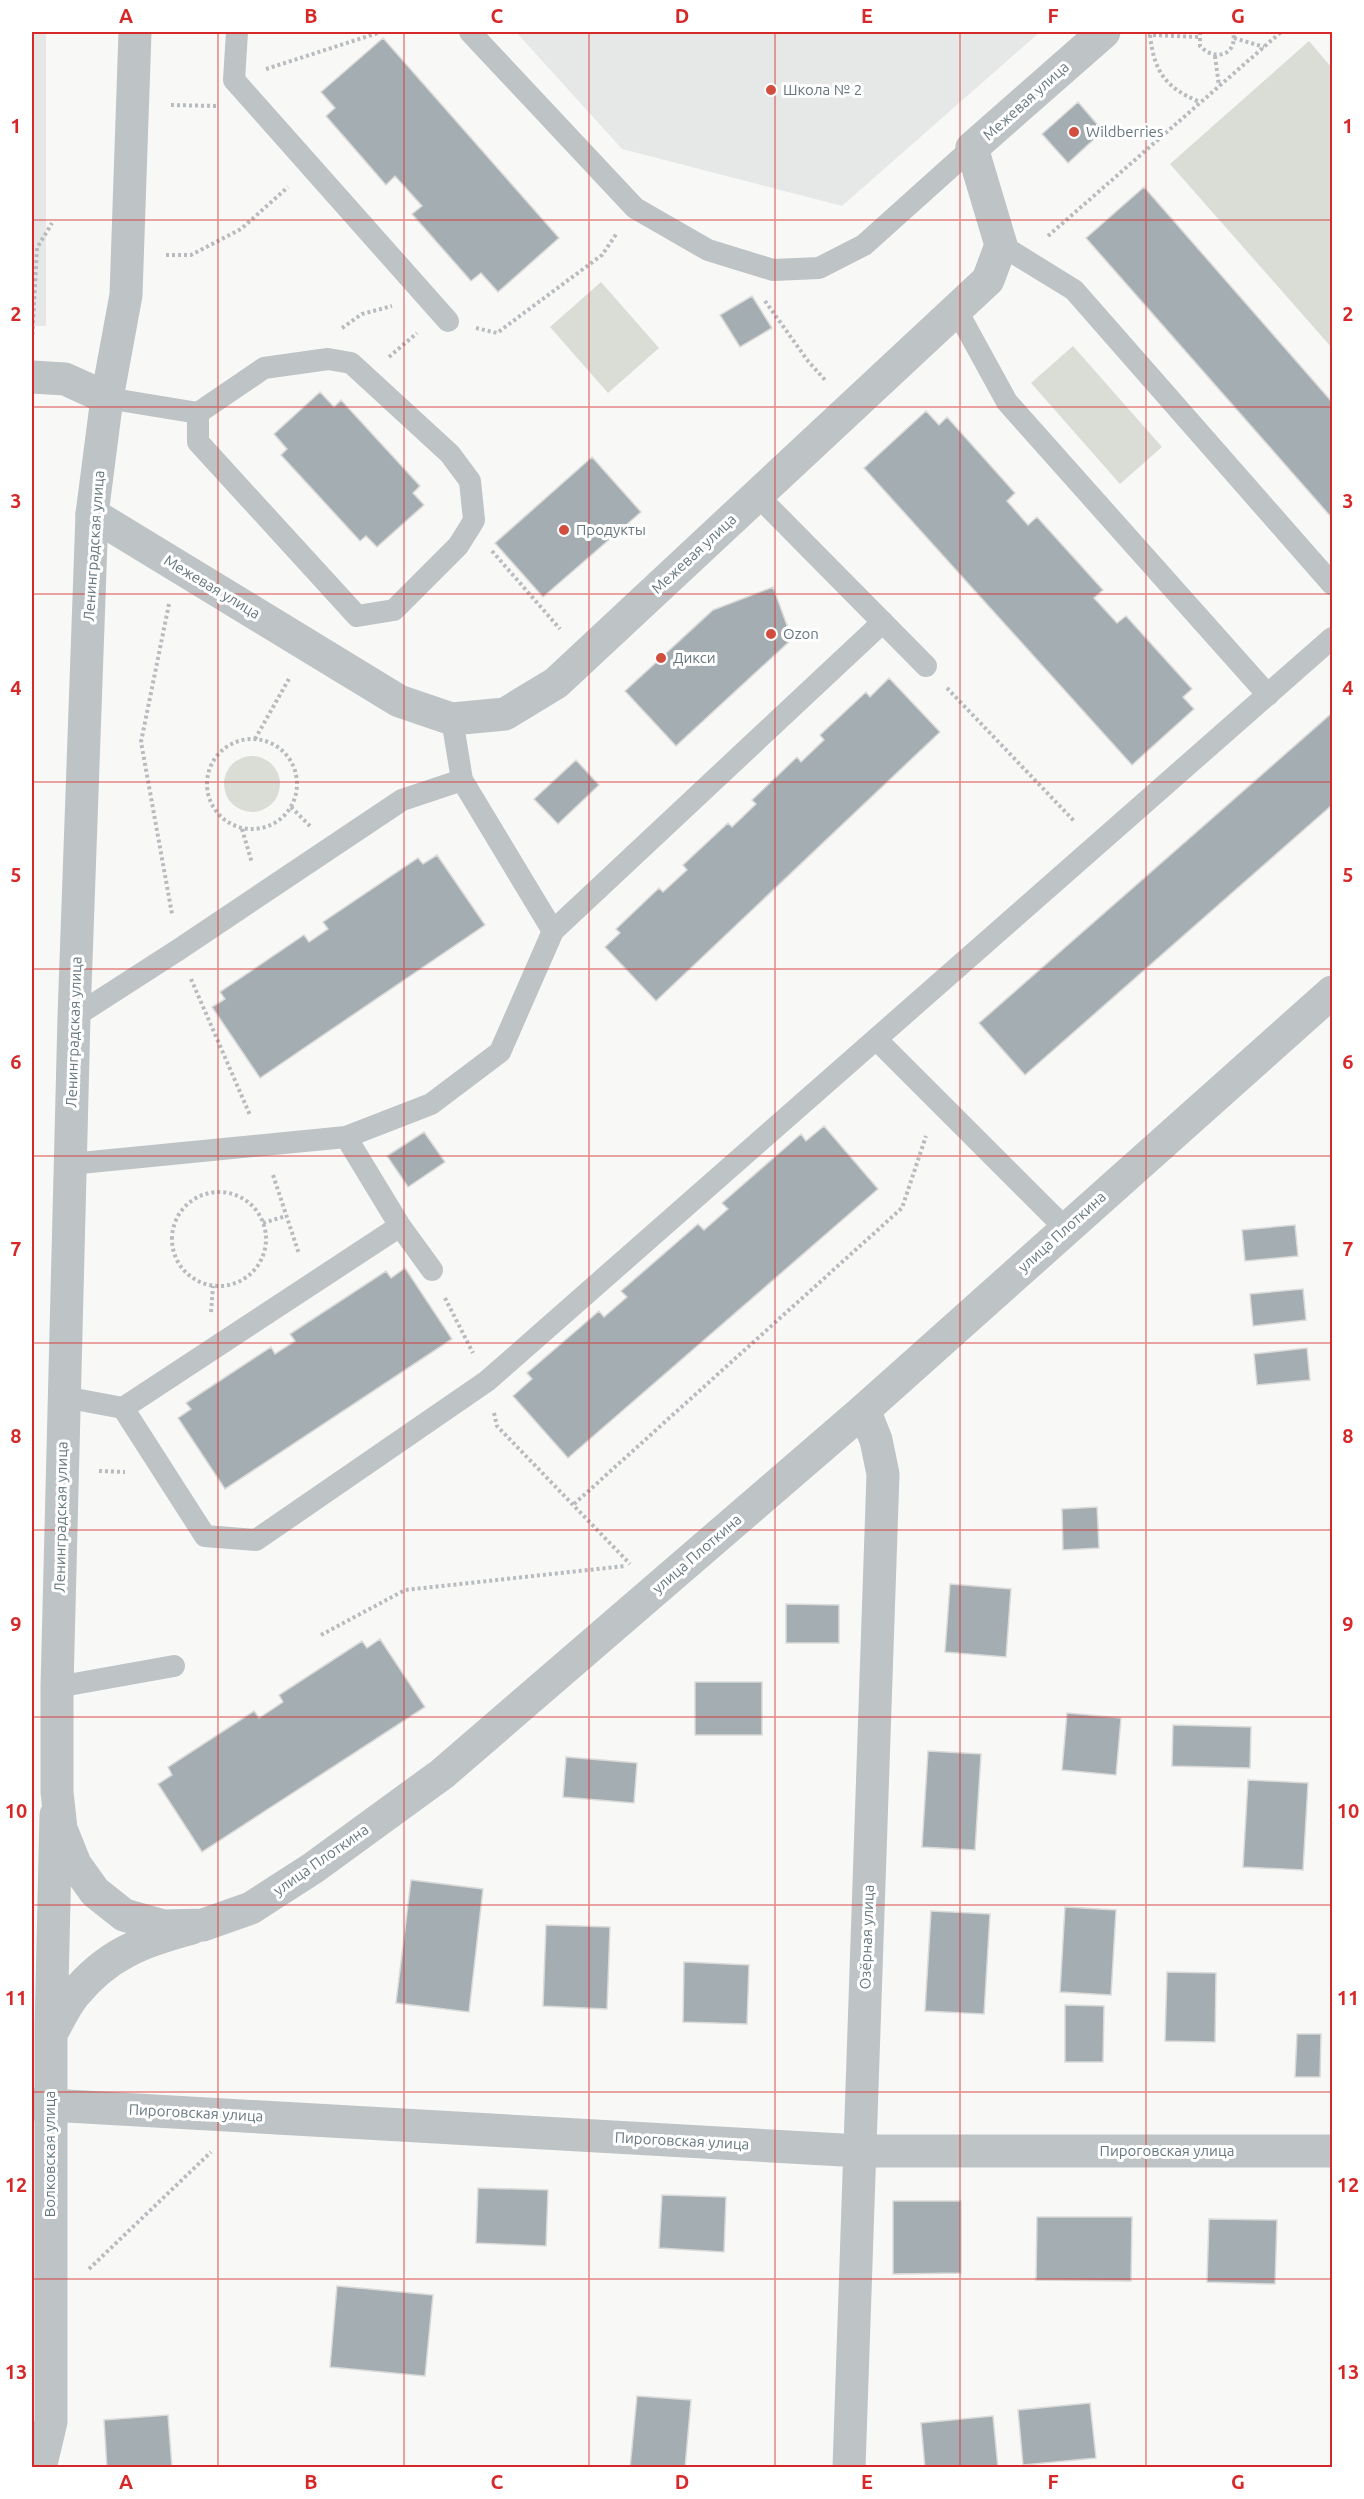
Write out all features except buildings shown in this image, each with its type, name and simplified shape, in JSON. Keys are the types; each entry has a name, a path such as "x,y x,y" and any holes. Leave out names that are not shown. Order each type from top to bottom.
{"street":[{"name":"Ленинградская улица","path":"51,2034 70,1164 92,513 107,398 126,295 135,32"},
{"name":"Межевая улица","path":"92,513 399,701 452,719 505,714 556,684 988,280 1012,252 972,148 1104,32"},
{"path":"32,377 65,379 107,398"},
{"name":"улица Плоткина","path":"57,1792 61,1829 75,1864 95,1892 124,1915 163,1926 203,1925 251,1908 304,1874 442,1774 864,1410 1332,992"},
{"name":"Озёрная улица","path":"849,2468 883,1474 876,1440 864,1410"},
{"name":"Волковская улица","path":"40,2468 51,2421 50,2308 40,2105 51,2034 73,1996 106,1962 151,1939 203,1925"},
{"name":"Пироговская улица","path":"40,2105 860,2151 1332,2151"}],"lane":[{"path":"237,32 234,80 444,317"},
{"path":"470,32 635,208 708,250 773,270 819,268 864,244 972,148"},
{"path":"1012,252 1074,290 1332,584"},
{"path":"956,309 1007,402 1268,695"},
{"path":"107,398 198,413 264,368 328,359 351,363 450,454 470,481 474,520 458,546 394,610 357,616 198,442 198,413"},
{"path":"757,495 926,666"},
{"path":"70,1164 346,1137 431,1104 500,1052 553,931 883,622"},
{"path":"123,1408 205,1536 256,1540 487,1381 1332,638"},
{"path":"452,719 462,780 553,931"},
{"path":"74,1017 402,800 462,780"},
{"path":"876,1040 1066,1229"},
{"path":"346,1137 400,1226 432,1270"},
{"path":"64,1397 123,1408 400,1226"},
{"path":"57,1687 174,1666"}],"path":[{"path":"234,80 381,32"},
{"path":"1200,102 1180,94 1163,78 1153,58 1150,35 1199,34 1200,46 1206,53 1215,56 1224,54 1231,48 1233,32"},
{"path":"1012,252 1200,102 1281,32"},
{"path":"1234,38 1264,46"},
{"path":"1215,56 1219,86"},
{"path":"166,255 191,255 241,229 311,167"},
{"path":"367,376 444,317 497,333 602,255 635,208"},
{"path":"32,352 37,248 52,223"},
{"path":"750,262 767,305 808,361 851,407"},
{"path":"362,314 379,309"},
{"path":"470,527 585,656"},
{"path":"176,565 141,742 178,950"},
{"path":"255,739 308,645"},
{"path":"926,666 1097,845"},
{"path":"255,739 271,743 288,758 297,779 296,793 291,807 282,819 263,828 242,829 228,824 217,815 209,802 206,787 208,772 215,758 226,747 240,740 255,739"},
{"path":"574,1504 902,1208 938,1100"},
{"path":"215,1192 244,1199 255,1209 263,1222 266,1238 264,1254 256,1268 244,1279 229,1285 213,1286 192,1277 177,1261 173,1239 178,1216 187,1204 200,1196 215,1192"},
{"path":"263,1222 286,1216"},
{"path":"321,1635 405,1590 631,1565 496,1426 487,1381 432,1270"},
{"path":"50,2308 227,2136 254,2116"}],"shaded area":[{"path":"32,32 46,32 46,326 32,326"},
{"name":"Школа № 2","path":"516,32 1040,32 842,206 622,149"},
{"path":"1309,41 1332,68 1332,348 1170,164"},
{"path":"601,282 659,348 608,393 550,327"},
{"path":"1073,346 1162,447 1120,484 1031,383"},
{"path":"252,756 263,758 272,764 278,773 280,784 278,795 272,804 263,810 252,812 241,810 232,804 226,795 224,784 226,773 232,764 241,758"}],"place":[{"name":"Школа № 2","path":"771,90"},
{"name":"Wildberries","path":"1074,132"},
{"name":"Продукты","path":"564,530"},
{"name":"Ozon","path":"771,634"},
{"name":"Дикси","path":"661,658"}]}
